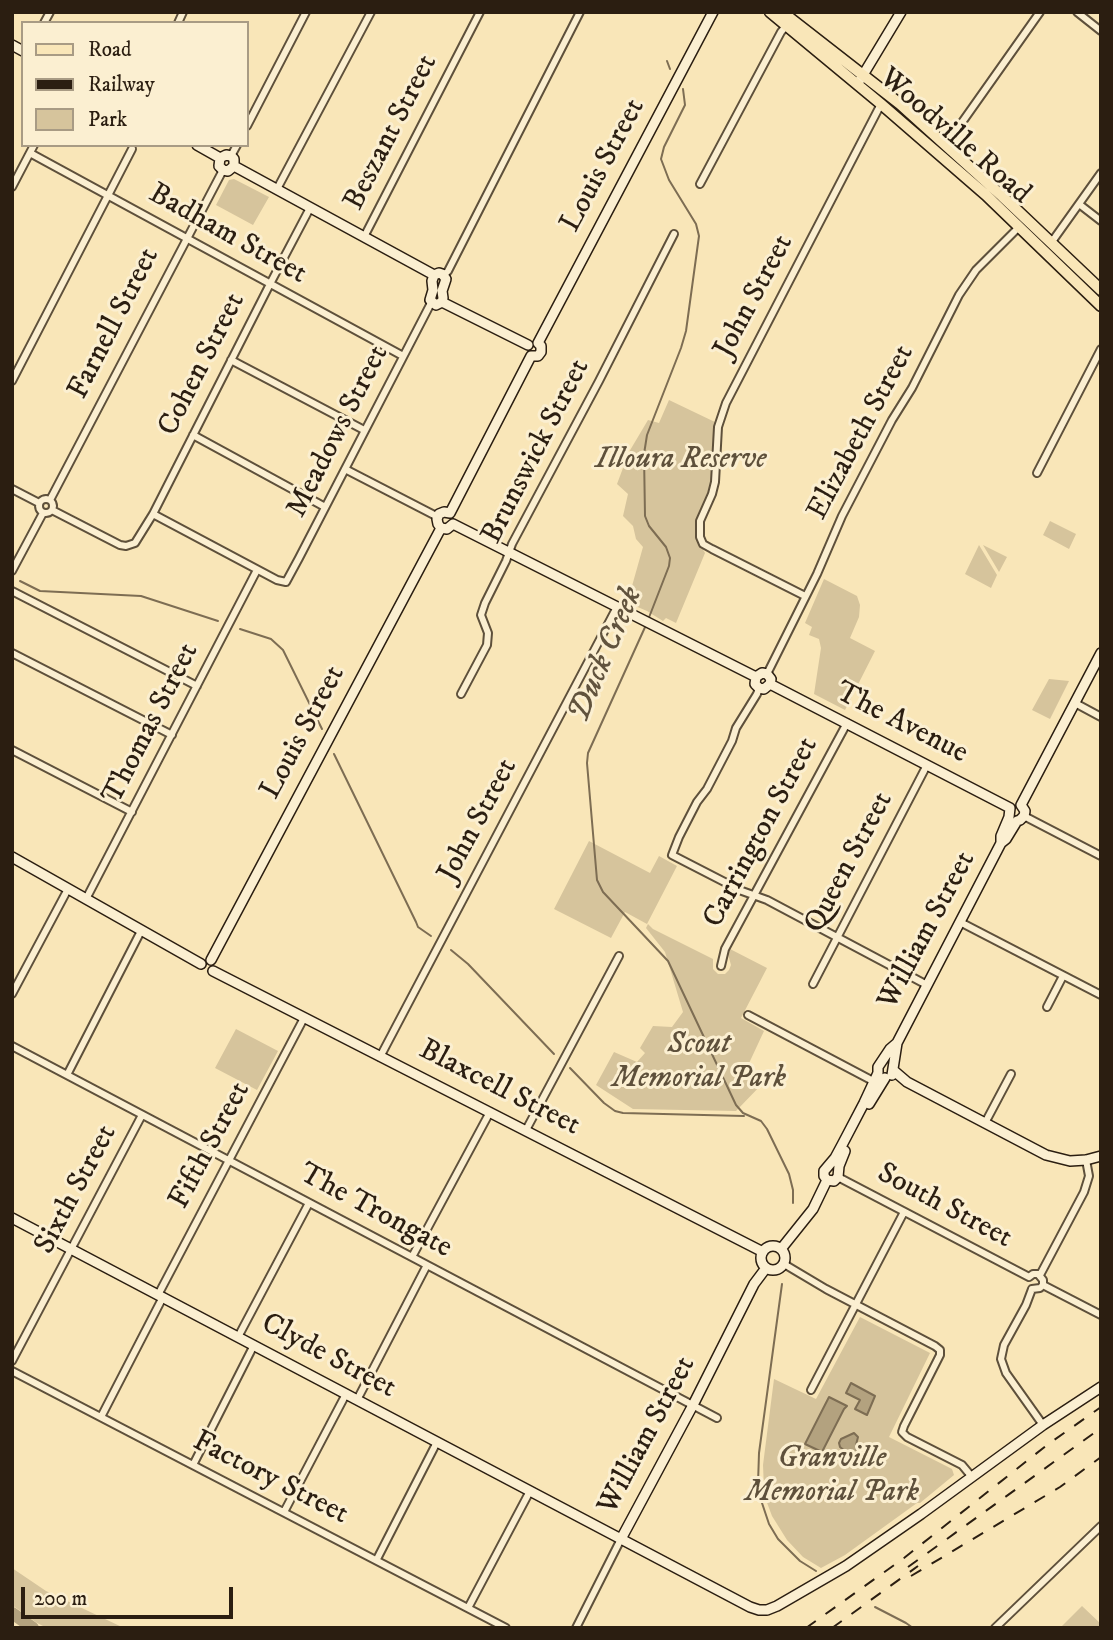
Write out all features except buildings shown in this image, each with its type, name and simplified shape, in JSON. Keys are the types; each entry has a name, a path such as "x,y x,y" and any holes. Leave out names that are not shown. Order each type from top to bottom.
{"main road":[{"name":"Woodville Road","path":"770,12 860,80 900,104 1101,290"},
{"name":"Woodville Road","path":"782,12 860,80 881,104 986,195 1101,306"}],"street":[{"path":"248,124 306,12"},
{"path":"277,189 371,12"},
{"name":"Beszant Street","path":"364,237 480,12"},
{"path":"442,302 438,305 431,303 432,281 448,271 580,12"},
{"name":"Louis Street","path":"538,343 713,12"},
{"path":"860,80 901,12"},
{"path":"946,145 1040,12"},
{"path":"1077,12 1101,31"},
{"path":"700,184 787,25"},
{"name":"John Street","path":"806,596 703,544 700,521 715,482 718,427 726,403 881,104"},
{"path":"12,187 33,147"},
{"path":"200,147 220,159"},
{"path":"231,156 236,147"},
{"path":"12,381 132,149"},
{"name":"Badham Street","path":"30,153 403,356"},
{"path":"224,155 231,156 235,162 234,166 230,170 223,170 220,159 224,155"},
{"path":"234,166 446,279 442,302"},
{"name":"Farnell Street","path":"50,499 223,170"},
{"path":"1051,243 1101,173"},
{"path":"1079,204 1101,221"},
{"name":"Cohen Street","path":"52,510 120,545 135,543 153,514 310,208"},
{"name":"Elizabeth Street","path":"767,674 817,574 842,516 959,295 976,270 1019,227"},
{"name":"Brunswick Street","path":"461,694 487,645 488,633 481,615 485,603 674,234"},
{"path":"442,302 528,345"},
{"name":"Meadows Street","path":"257,570 285,582 431,303"},
{"path":"532,342 541,346 538,356 531,356 527,352 528,345 532,342"},
{"path":"1037,473 1101,349"},
{"path":"450,513 531,356"},
{"path":"231,360 364,430"},
{"path":"193,435 325,507"},
{"path":"345,469 438,517"},
{"path":"12,489 39,503"},
{"path":"39,503 45,499 50,499 53,503 52,510 43,513"},
{"path":"39,503 43,513"},
{"path":"12,571 43,513"},
{"path":"442,513 450,513 454,519 453,524 449,528 441,528 438,517 442,513"},
{"path":"153,514 257,570"},
{"path":"453,524 756,677"},
{"name":"Louis Street","path":"211,960 441,528"},
{"name":"Thomas Street","path":"86,899 257,570"},
{"path":"12,591 197,686"},
{"name":"John Street","path":"380,1057 617,607"},
{"path":"12,653 172,735"},
{"path":"1015,815 1013,805 1021,805 1101,653"},
{"path":"762,673 767,674 770,684 764,689 759,688 755,684 756,677 762,673"},
{"name":"The Avenue","path":"770,684 927,765 1015,815 1101,856"},
{"path":"759,688 707,789 697,802 672,855 742,891 768,900 927,985"},
{"path":"1075,703 1101,717"},
{"name":"Carrington Street","path":"721,966 725,949 847,723"},
{"path":"12,750 132,812"},
{"name":"Queen Street","path":"813,984 927,765"},
{"name":"William Street","path":"838,1174 842,1157 897,1042 1001,843 1001,836 1015,815"},
{"path":"12,857 201,964"},
{"path":"12,994 68,888"},
{"path":"960,922 1101,995"},
{"path":"66,1074 141,930"},
{"path":"526,1130 619,956"},
{"path":"211,960 215,965 213,971 205,974 201,964 211,960"},
{"name":"Blaxcell Street","path":"213,971 763,1252"},
{"path":"1047,1007 1063,976"},
{"path":"748,1015 907,1082 1054,1158 1070,1161 1101,1156"},
{"name":"Fifth Street","path":"101,1416 304,1018"},
{"name":"The Trongate","path":"12,1046 717,1418"},
{"name":"William Street","path":"828,1167 884,1073"},
{"path":"985,1123 1011,1074"},
{"path":"412,1257 490,1112"},
{"name":"Sixth Street","path":"12,1361 142,1115"},
{"path":"1040,1275 1084,1192 1088,1176 1086,1160"},
{"path":"781,1249 813,1209 827,1180 824,1173 828,1167 835,1167 838,1174 834,1181 827,1180"},
{"name":"South Street","path":"838,1174 1029,1278"},
{"path":"238,1337 309,1203"},
{"path":"811,1390 904,1212"},
{"name":"Clyde Street","path":"12,1218 752,1608 766,1610 777,1606 846,1566 972,1477"},
{"path":"770,1247 781,1249 785,1255 784,1264 776,1270 766,1268 761,1261 763,1252 770,1247"},
{"path":"784,1264 940,1350 940,1355 904,1426 903,1434 962,1465 972,1477 1101,1387"},
{"path":"357,1400 427,1265"},
{"name":"William Street","path":"576,1628 754,1284 766,1268"},
{"path":"1032,1289 1028,1284 1029,1278 1035,1274 1040,1275"},
{"path":"1040,1275 1043,1285"},
{"path":"1032,1289 1043,1285"},
{"path":"1043,1285 1101,1315"},
{"path":"1032,1289 1004,1345 1001,1359 1006,1373 1043,1425"},
{"path":"193,1465 254,1345"},
{"name":"Factory Street","path":"12,1371 506,1628"},
{"path":"284,1512 346,1394"},
{"path":"377,1559 438,1442"},
{"path":"468,1608 530,1491"},
{"path":"995,1628 1101,1527"}],"green space":[{"path":"234,179 269,197 253,225 216,205 229,180"},
{"name":"Illoura Reserve","path":"669,400 717,423 712,484 696,528 698,540 705,553 676,623 666,618 663,621 623,598 632,586 643,547 636,539 633,526 623,516 628,494 617,484 629,452 648,420 659,423"},
{"path":"1050,521 1076,534 1069,549 1043,535"},
{"path":"979,545 997,575 991,588 965,574"},
{"path":"983,545 1007,557 999,572"},
{"path":"824,579 857,596 860,605 859,617 850,638 875,651 845,710 814,694 821,648 819,639 809,635 812,627 805,623"},
{"path":"1049,679 1069,681 1050,719 1032,710"},
{"path":"589,841 650,873 659,856 677,866 647,924 625,912 611,938 554,909"},
{"name":"Scout Memorial Park","path":"648,924 713,959 713,969 718,974 725,974 729,970 730,949 767,968 741,1018 764,1031 744,1074 764,1082 736,1111 633,1109 596,1085 614,1052 637,1062 645,1053 640,1048 653,1026 672,1027 683,1012 665,952 646,928"},
{"path":"236,1029 278,1051 257,1090 215,1068"},
{"name":"Granville Memorial Park","path":"860,1317 930,1353 889,1437 952,1469 954,1475 920,1503 845,1555 821,1568 803,1557 787,1540 772,1516 766,1500 763,1465 774,1379 816,1399"},
{"path":"12,1568 46,1591 124,1628 47,1628 37,1623 12,1605"},
{"path":"1082,1606 1101,1624 1101,1628 1060,1628"}],"shaded area":[{"path":"851,1383 875,1396 867,1415 855,1409 860,1400 846,1393"},
{"path":"829,1397 847,1406 822,1452 805,1444"},
{"path":"854,1433 858,1437 857,1451 856,1455 851,1456 839,1443 841,1439"}],"waterway":[{"name":"Duck Creek","path":"667,61 670,69"},
{"name":"Duck Creek","path":"648,620 670,558 666,547 649,526 645,516 644,454 647,435 686,331 699,236 696,224 669,180 661,159 664,147 685,105 683,89"},
{"path":"20,581 40,591 141,596 218,621"},
{"name":"Duck Creek","path":"646,625 588,753 597,880 603,892 668,961 736,1105 743,1113 761,1121 767,1129 789,1174 793,1203"},
{"path":"240,629 271,639 283,650 322,729"},
{"path":"334,754 418,927 431,936"},
{"path":"451,950 468,964 554,1054"},
{"path":"570,1068 615,1111 744,1116"},
{"name":"Duck Creek","path":"782,1284 759,1453 758,1484 769,1524 778,1539 800,1561 816,1571"},
{"name":"Duck Creek","path":"875,1607 913,1628"},
{"path":"12,1613 33,1628"}],"railway":[{"path":"806,1628 904,1558 1047,1445 1101,1407"},
{"path":"908,1567 1101,1428"},
{"path":"911,1576 1060,1487 1101,1457"},
{"path":"832,1628 918,1566"}]}
